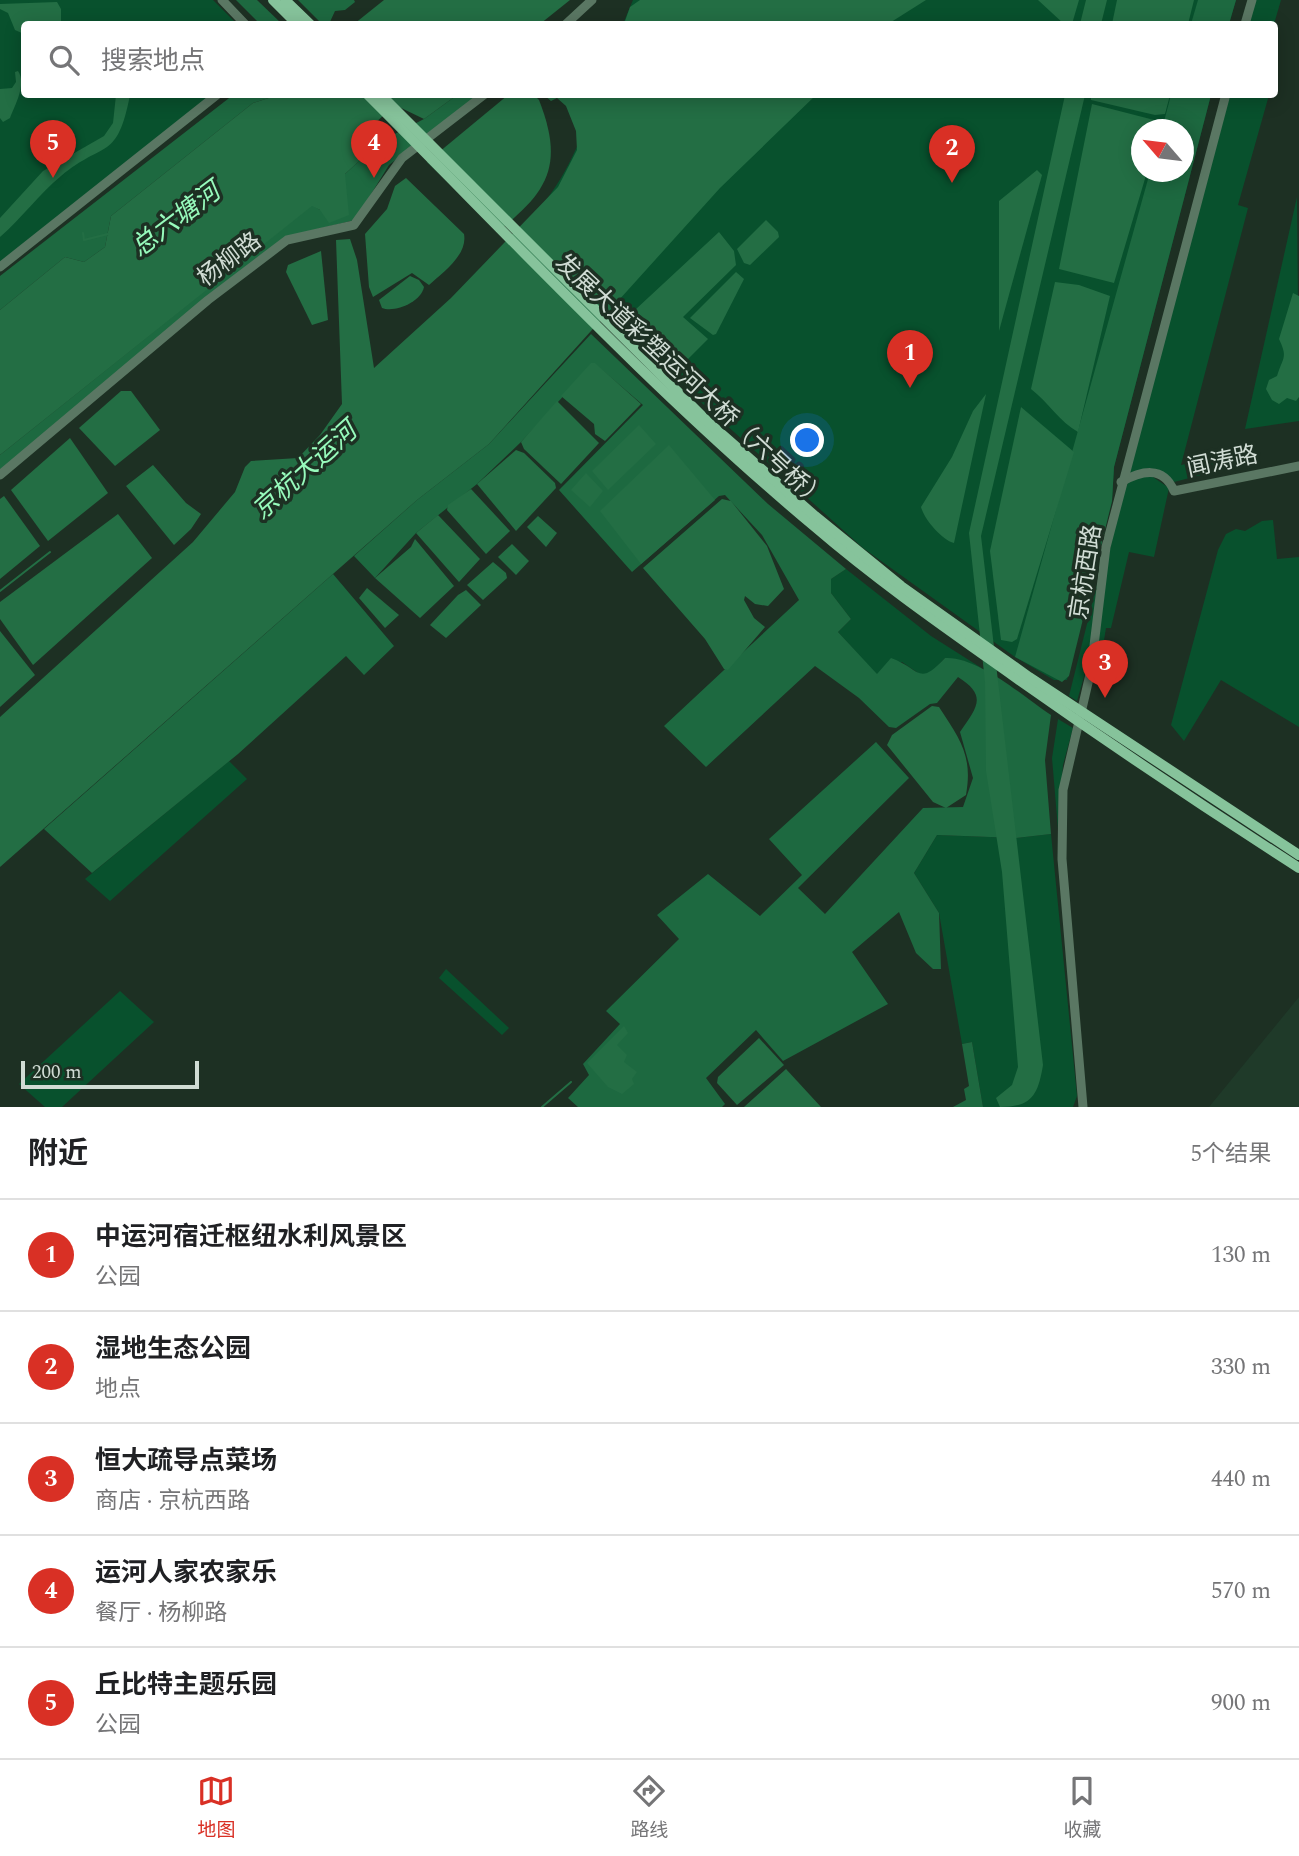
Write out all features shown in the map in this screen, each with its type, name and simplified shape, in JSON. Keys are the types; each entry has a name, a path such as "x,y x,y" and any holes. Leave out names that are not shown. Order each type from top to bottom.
{"main road":[{"path":"272,0 294,21"},
{"path":"285,0 307,21"},
{"name":"发展大道彩塑运河大桥（六号桥）","path":"371,98 672,399 816,528 939,623 1182,786"},
{"name":"发展大道彩塑运河大桥（六号桥）","path":"384,98 708,422 815,516 933,609 1182,786"},
{"path":"1182,786 1299,855"},
{"path":"1182,786 1299,868"}],"street":[{"path":"222,0 242,21"},
{"path":"569,21 592,0"},
{"path":"1246,21 1252,0"},
{"path":"0,267 213,98"},
{"name":"杨柳路","path":"0,475 208,300 287,240 354,225 401,158 480,98"},
{"name":"京杭西路","path":"1083,1107 1062,859 1063,790 1091,670 1101,572 1121,482 1225,98"},
{"name":"闻涛路","path":"1121,482 1134,475 1154,472 1170,482 1174,491 1299,466"}],"shaded area":[{"path":"0,0 213,0 234,21 21,21 21,98 210,98 0,262"},
{"path":"236,0 257,0 279,21 257,21"},
{"path":"298,0 354,0 345,10 335,11 330,21 319,21"},
{"path":"633,0 1236,0 1230,21 624,21"},
{"path":"1198,0 1236,0 1230,21 1192,21"},
{"path":"1255,0 1281,0 1275,21 1250,21"},
{"path":"229,98 269,98 253,103 111,216 105,247 84,262 65,257 0,310 0,276"},
{"path":"453,98 475,98 389,165 355,220 289,236 0,470 0,455 312,205 320,210 345,174 381,141 424,119"},
{"path":"596,98 1210,98 1194,160 1194,119 1131,119 1131,182 1188,182 1114,467 1112,501 1067,680 1054,680 1015,657 863,548 694,396 526,223 551,194 569,164"},
{"path":"1170,98 1210,98 1194,160 1194,119 1165,119"},
{"path":"1229,98 1268,98 1238,205 1248,208 1181,465 1224,456 1221,470 1174,482 1149,468 1129,473"},
{"path":"1147,182 1188,182 1114,467 1112,501 1069,676 1062,682 1015,657"},
{"path":"1297,197 1299,421 1245,429"},
{"path":"591,334 768,504 846,569 831,579 831,593 851,619 838,632 877,674 891,658 924,674 945,658 958,659 986,670 1051,715 1045,760 1051,834 1016,838 937,835 914,873 939,913 941,969 933,969 916,953 899,912 852,952 888,1004 783,1061 756,1030 706,1078 725,1104 722,1107 578,1107 568,1098 589,1075 583,1064 620,1024 606,1011 679,939 657,915 708,874 760,916 802,875 769,839 876,742 909,778 798,888 825,914 923,808 963,807 973,778 960,732 975,709 976,696 958,677 937,703 930,704 896,728 889,727 859,698 815,666 706,767 664,726 799,600 762,535 725,495 719,496 632,572 559,490 643,405 594,363 521,442 477,484 416,533 375,578 354,556 417,500 489,444"},
{"path":"1150,475 1169,488 1154,557 1129,552 1111,628 1106,628 1102,653 1097,652 1112,535 1118,511 1130,481"},
{"path":"1273,520 1277,559 1299,557 1299,727 1221,680 1184,741 1171,725 1218,550 1226,534 1236,529 1245,531 1262,521"},
{"path":"846,569 931,636 983,669 964,661 945,658 930,674 921,675 902,662 877,675 838,632 851,619 831,593 831,579"},
{"path":"333,574 394,646 364,675 346,656 238,754 92,873 44,829"},
{"path":"1097,584 1091,652 1077,701 1069,696"},
{"path":"1058,719 1073,728 1063,765 1058,829 1052,758"},
{"path":"229,761 247,779 110,901 85,879"},
{"path":"1051,834 1077,1096 1073,1107 983,1107 972,1042 962,1044 939,913 914,873 937,835 1016,838"},
{"path":"446,969 509,1028 502,1035 439,978"},
{"path":"120,991 154,1022 62,1107 45,1107 19,1084"},
{"path":"1299,997 1299,1107 1209,1107"},
{"path":"972,1042 983,1107 953,1107 966,1100 964,1089 969,1086 962,1044"}],"water":[{"path":"384,0 570,0 544,21 358,21"},
{"path":"640,0 926,0 893,21 625,21 630,7"},
{"path":"1038,0 1079,0 1073,21 1061,21"},
{"path":"1086,0 1107,0 1102,21 1081,21"},
{"path":"1117,0 1194,0 1189,21 1113,21"},
{"path":"57,2 61,9 61,21 21,21 21,33 15,30 8,13 0,9 0,4"},
{"path":"18,71 21,82 19,94 10,118 3,122 0,118 0,89 12,88 16,82 15,72"},
{"path":"116,98 129,98 120,131 114,141 61,176 0,237 0,218 43,171 104,136 113,123"},
{"name":"总六塘河","path":"269,98 453,98 424,119 395,105 374,124 381,141 345,174 349,215 329,223 320,210 312,206 0,455 0,310 65,257 84,262 105,247 111,216 253,103"},
{"path":"504,98 539,100 547,122 550,142 547,174 529,203 498,231 427,162"},
{"name":"京杭大运河","path":"557,98 813,98 720,188 489,444 417,500 0,867 0,717 193,542 235,492 245,467 251,461 298,458 320,435 342,404 336,240 350,239 357,260 374,368 451,298 558,187 577,150 576,131 566,106"},
{"path":"1064,98 1084,98 981,536 1043,1065 1039,1084 1032,1097 1020,1105 1000,1107 996,1098 1012,1085 1018,1067 1002,872 986,771 985,682 969,533"},
{"path":"1169,98 1165,114 1155,115 1091,100"},
{"path":"1092,104 1150,119 1131,119 1131,182 1144,182 1114,283 1059,269"},
{"path":"1037,170 1042,175 999,331 999,201"},
{"path":"406,178 464,234 464,242 453,263 429,285 412,273 373,297 369,287 365,234 387,209 395,186"},
{"path":"766,220 778,232 779,237 750,265 744,263 737,249"},
{"path":"719,232 734,251 736,265 683,317 708,339 684,363 661,357 633,333 630,326 631,317 635,310"},
{"path":"321,251 328,320 312,325 286,272 288,265"},
{"path":"736,272 744,279 716,334 713,335 690,318"},
{"path":"410,276 419,280 424,287 418,297 400,308 382,308 379,300"},
{"path":"1055,282 1079,285 1110,296 1078,432 1065,423 1031,389"},
{"path":"1293,293 1299,296 1299,397 1296,401 1287,398 1279,404 1272,400 1266,389 1269,380 1277,376 1284,358 1279,339"},
{"path":"591,363 595,363 641,404 605,441 595,434 594,424 561,396"},
{"path":"121,391 131,391 160,430 115,466 79,428"},
{"path":"986,394 954,543 934,528 921,507 952,457 973,411"},
{"path":"557,401 599,443 561,484 524,449 521,442"},
{"path":"1021,407 1074,452 1017,639 1012,642 1001,640 990,551"},
{"path":"639,425 656,444 608,490 592,471"},
{"path":"70,438 108,493 48,541 11,490"},
{"path":"669,445 715,500 641,564 600,511"},
{"path":"516,450 524,453 555,483 556,488 516,531 477,484"},
{"path":"153,465 186,503 201,514 191,529 174,545 126,486"},
{"path":"586,473 603,491 590,507 571,490"},
{"path":"471,489 510,531 486,554 447,510 448,505"},
{"path":"4,496 40,546 0,579 0,499"},
{"path":"722,499 731,501 767,546 784,589 768,606 755,604 745,596 744,600 754,618 765,627 728,670 724,669 705,639 643,568"},
{"path":"118,514 152,558 33,665 0,619 0,602"},
{"path":"438,515 480,559 459,582 416,533"},
{"path":"538,516 557,533 546,547 527,527"},
{"path":"415,539 454,586 420,618 375,578 411,547"},
{"path":"512,544 529,561 516,575 498,557"},
{"path":"493,562 506,573 507,578 483,600 467,585"},
{"path":"367,588 399,615 385,628 359,598"},
{"path":"466,590 481,605 446,638 430,625"},
{"path":"0,631 35,675 0,707"},
{"path":"932,706 939,707 953,729 963,748 968,769 966,795 946,808 933,802 887,745 892,735"},
{"path":"624,1026 628,1033 617,1045 627,1055 624,1062 637,1072 632,1079 634,1084 622,1094 608,1087 587,1063"},
{"path":"759,1038 784,1065 737,1105 717,1083 718,1077"},
{"path":"786,1069 821,1107 744,1107"}],"waterway":[{"path":"83,233 84,240 108,234"},
{"path":"0,591 50,552"},
{"path":"542,1107 571,1082"}],"place":[{"name":"丘比特主题乐园","path":"53,178"},
{"name":"运河人家农家乐","path":"374,178"},
{"name":"湿地生态公园","path":"952,183"},
{"name":"中运河宿迁枢纽水利风景区","path":"910,388"},
{"name":"恒大疏导点菜场","path":"1105,698"}]}
